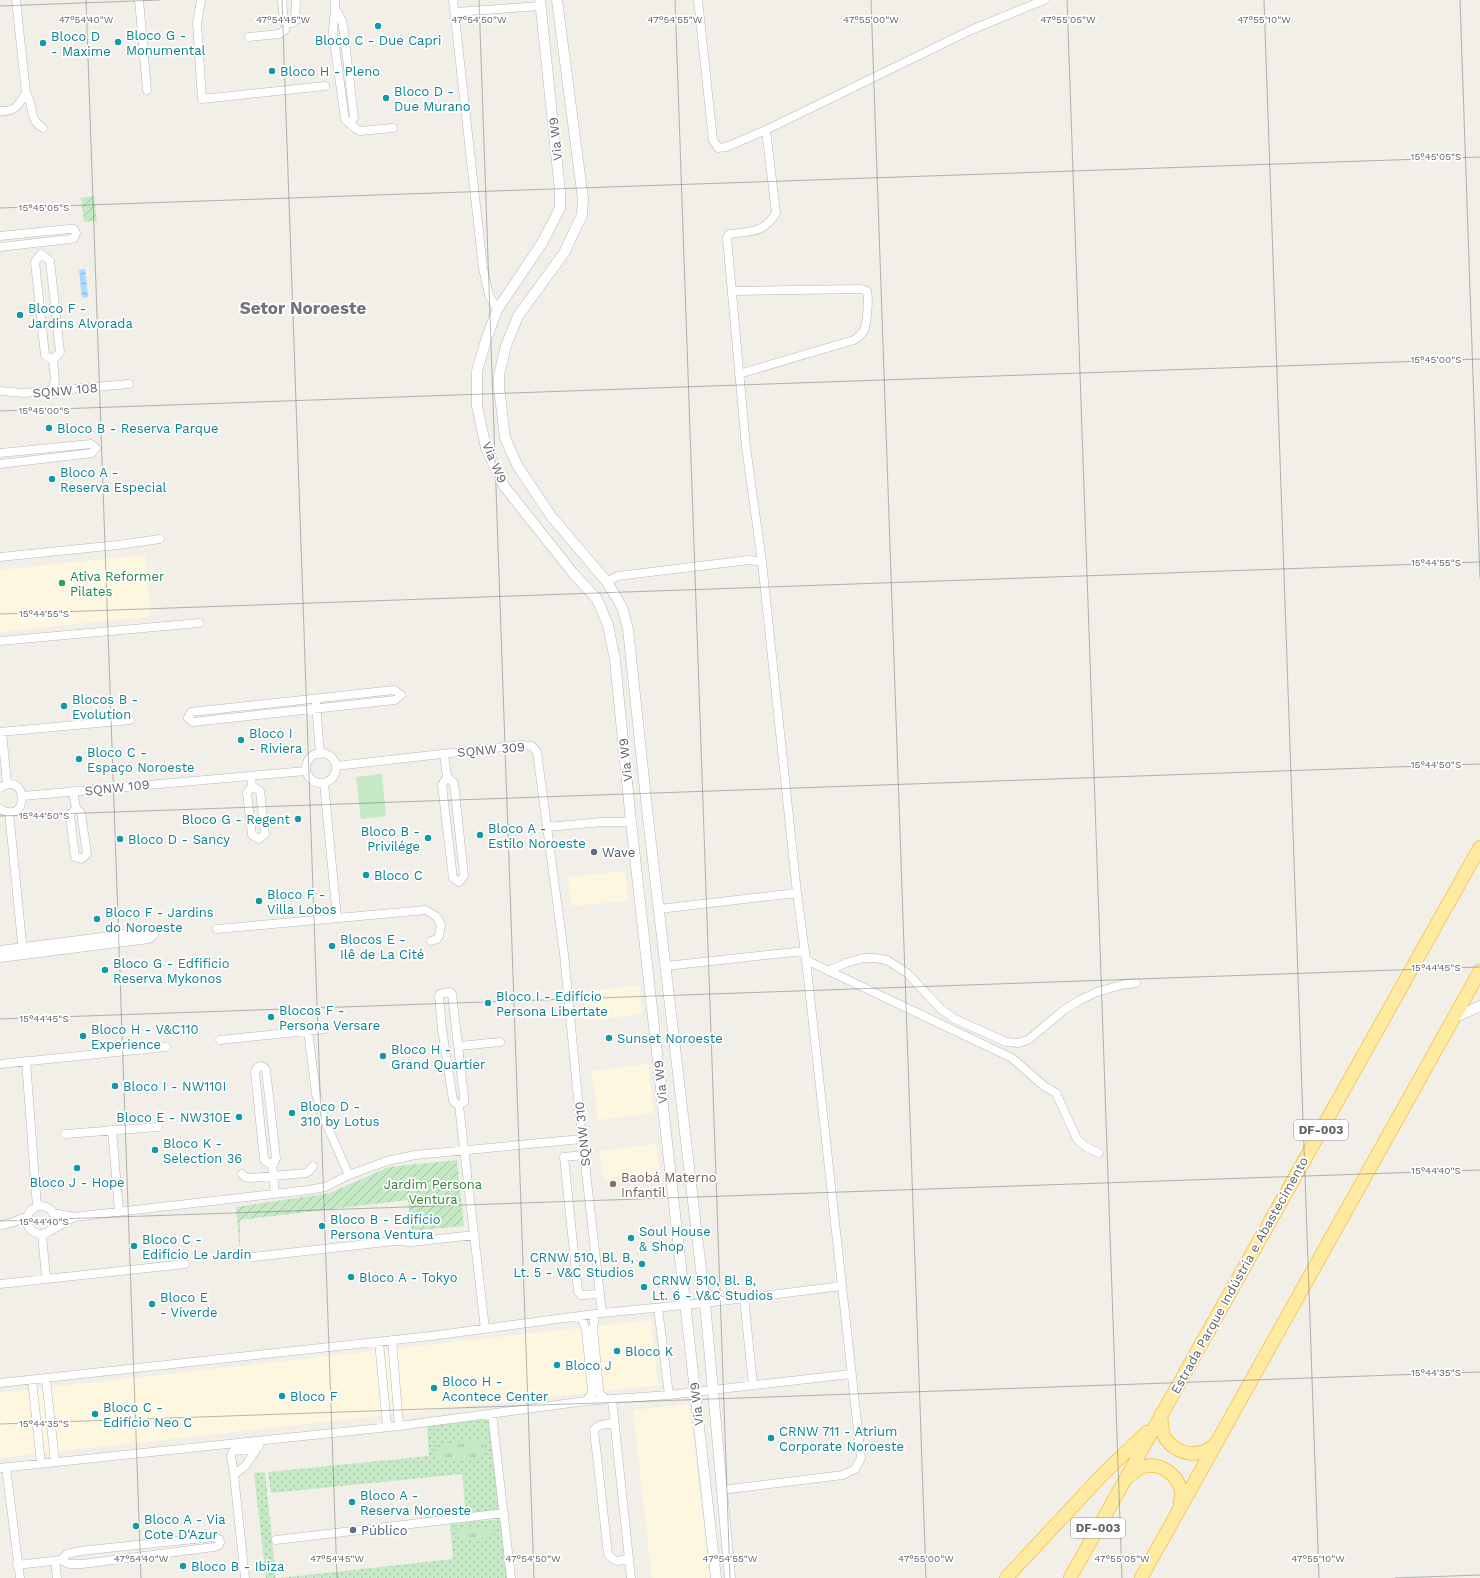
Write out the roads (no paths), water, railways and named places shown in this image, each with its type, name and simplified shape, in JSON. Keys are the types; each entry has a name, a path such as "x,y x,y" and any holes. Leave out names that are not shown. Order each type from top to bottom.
{"highway":[{"name":"Estrada Parque Indústria e Abastecimento","path":"1070,1578 1480,847"},
{"path":"1141,1578 1480,972"},
{"path":"1006,1578 1104,1473 1158,1419 1170,1444 1179,1450 1190,1454 1201,1452 1216,1443"},
{"path":"1127,1478 1142,1467 1155,1466 1167,1470 1177,1479 1181,1491 1180,1509"}],"street":[{"path":"16,0 26,93 32,103 33,119 37,125 43,128"},
{"path":"139,0 147,90"},
{"path":"201,0 197,23 202,99 325,86"},
{"path":"249,37 279,34 285,30 286,23 284,22 282,0"},
{"path":"286,23 293,23 295,21 296,0"},
{"path":"335,0 336,10 333,22 334,34 345,119 360,131 393,128"},
{"path":"453,0 483,268 489,295 497,310"},
{"name":"Via W9","path":"557,0 583,199 582,215 564,253 518,316 506,346 499,375 499,387 505,438 517,465 551,516 607,582 622,607 628,629 648,818 705,1302 730,1578"},
{"path":"698,0 713,140 718,148 726,147 766,130 971,30 1044,0"},
{"path":"454,12 540,3"},
{"name":"Via W9","path":"540,3 560,191 560,208 542,243 497,310 477,371 478,406 486,448 504,486 573,573 597,599 608,625 614,660 716,1578"},
{"path":"0,111 13,110 19,105 26,93"},
{"path":"722,1490 843,1475 855,1469 861,1458 806,960 797,893 762,562 746,447 727,238 730,234 757,230 770,223 776,213 766,130"},
{"path":"0,236 69,229 74,229 76,233 74,238 70,239 0,247"},
{"path":"52,390 55,380 53,360 60,352 59,337 50,261 41,254 35,262 45,355 53,360"},
{"path":"732,291 861,289 867,291 868,297 864,329 854,340 739,374"},
{"name":"SQNW 108","path":"0,391 24,393 129,384"},
{"path":"0,453 91,444 96,448 92,453 0,464"},
{"path":"0,557 100,547 160,539"},
{"path":"607,582 618,576 749,560 762,562"},
{"path":"0,641 200,623"},
{"path":"394,690 401,694 395,700 316,709 194,722 188,718 191,712 315,699 394,690"},
{"path":"315,699 320,754"},
{"path":"0,809 13,812 22,804 23,796 19,788 15,786 4,786 1,732 130,720"},
{"name":"SQNW 309","path":"336,766 521,745 532,746 537,752 564,954"},
{"path":"320,754 329,756 335,762 336,766 333,777 324,783 314,782 306,771 310,759 320,754"},
{"path":"444,754 447,777 442,785 445,811 453,878 459,882 464,876 454,783 447,777"},
{"name":"SQNW 109","path":"23,796 163,782 306,771"},
{"path":"251,776 252,786 247,792 252,835 259,839 265,834 260,791 252,786"},
{"path":"324,783 337,918"},
{"path":"73,791 76,808 82,813 87,854 81,859 75,857 70,814 76,808"},
{"path":"9,812 23,952"},
{"path":"547,827 602,822 631,822 648,818"},
{"path":"659,909 797,893"},
{"path":"217,929 426,910 437,917 441,925 439,936 437,939 431,941"},
{"path":"0,950 23,952 149,939 154,935 149,931 23,952 0,958"},
{"path":"666,966 804,951"},
{"name":"SQNW 310","path":"564,954 599,1294 598,1313 593,1328 599,1389 600,1394 609,1399 614,1424 631,1578"},
{"path":"828,971 846,963 863,958 887,960 907,973 940,1009 953,1018 1006,1042 1018,1043 1028,1040 1064,1010 1080,1000 1097,992 1121,984 1136,983"},
{"path":"806,960 1012,1058 1044,1086 1056,1093 1078,1139 1086,1147 1099,1153"},
{"path":"450,992 452,994 459,1046 464,1097 464,1102 459,1105 455,1104 453,1100 442,1029 439,996 440,994 450,992"},
{"path":"1454,1018 1480,1006"},
{"path":"220,1040 325,1029"},
{"path":"308,1031 316,1094 325,1121 350,1175"},
{"path":"459,1046 500,1042"},
{"path":"0,1064 166,1047"},
{"path":"26,1061 37,1207"},
{"path":"272,1164 266,1162 264,1159 255,1072 258,1067 261,1066 266,1070 276,1158 272,1164 274,1194"},
{"path":"459,1105 485,1329"},
{"path":"65,1134 158,1127"},
{"path":"112,1130 119,1211"},
{"path":"31,1230 27,1224 28,1216 30,1212 37,1207 46,1207 53,1213 74,1217 274,1194 325,1187 350,1175 387,1161 415,1155 582,1139"},
{"path":"584,1155 564,1157 576,1277 579,1294 585,1296 599,1294"},
{"path":"242,1174 245,1177 251,1178 306,1173 313,1166"},
{"path":"50,1230 55,1222 53,1213"},
{"path":"0,1225 11,1224 28,1216"},
{"path":"11,1224 42,1234 74,1217"},
{"path":"42,1234 46,1278"},
{"path":"253,1257 394,1241 411,1242 475,1235"},
{"path":"0,1284 185,1264"},
{"path":"0,1383 379,1342 598,1313 658,1308 842,1286"},
{"path":"744,1298 753,1385"},
{"path":"658,1308 669,1395"},
{"path":"581,1316 586,1330 592,1390 590,1398 586,1401"},
{"path":"392,1340 400,1426"},
{"path":"379,1342 387,1426"},
{"path":"20,1578 3,1468 262,1439 387,1426 400,1426 586,1401 669,1395 851,1374"},
{"path":"46,1379 55,1462"},
{"path":"32,1380 41,1463"},
{"path":"492,1414 511,1578"},
{"path":"614,1424 601,1424 596,1426 594,1430 608,1554 617,1562 628,1559"},
{"path":"234,1476 245,1466 258,1448 262,1439"},
{"path":"245,1578 231,1453 258,1448"},
{"path":"276,1540 504,1513"},
{"path":"17,1565 58,1560 67,1554 93,1549 213,1537 219,1539 220,1542 214,1547 96,1562 69,1564 58,1560"},
{"path":"56,1578 58,1560"}],"water":[{"path":"85,269 88,297 82,298 79,270"}],"place":[{"name":"Bloco C - Due Capri","path":"378,26"},
{"name":"Bloco G - Monumental","path":"118,42"},
{"name":"Bloco D - Maxime","path":"43,43"},
{"name":"Bloco H - Pleno","path":"272,71"},
{"name":"Bloco D - Due Murano","path":"386,98"},
{"name":"Bloco F - Jardins Alvorada","path":"20,315"},
{"name":"Bloco B - Reserva Parque","path":"49,428"},
{"name":"Bloco A - Reserva Especial","path":"52,479"},
{"name":"Ativa Reformer Pilates","path":"62,583"},
{"name":"Blocos B - Evolution","path":"64,706"},
{"name":"Bloco I - Riviera","path":"241,740"},
{"name":"Bloco C - Espaço Noroeste","path":"79,759"},
{"name":"Bloco G - Regent","path":"298,819"},
{"name":"Bloco A - Estilo Noroeste","path":"480,835"},
{"name":"Bloco B - Privilége","path":"428,838"},
{"name":"Bloco D - Sancy","path":"120,839"},
{"name":"Wave","path":"594,852"},
{"name":"Bloco C","path":"366,875"},
{"name":"Bloco F - Villa Lobos","path":"259,901"},
{"name":"Bloco F - Jardins do Noroeste","path":"97,919"},
{"name":"Blocos E - Ilê de La Cité","path":"332,946"},
{"name":"Bloco G - Edfifício Reserva Mykonos","path":"105,970"},
{"name":"Bloco I - Edifício Persona Libertate","path":"488,1003"},
{"name":"Blocos F - Persona Versare","path":"271,1017"},
{"name":"Bloco H - V&C110 Experience","path":"83,1036"},
{"name":"Sunset Noroeste","path":"609,1038"},
{"name":"Bloco H - Grand Quartier","path":"383,1056"},
{"name":"Bloco I - NW110I","path":"115,1086"},
{"name":"Bloco D - 310 by Lotus","path":"292,1113"},
{"name":"Bloco E - NW310E","path":"239,1117"},
{"name":"Bloco K - Selection 36","path":"155,1150"},
{"name":"Bloco J - Hope","path":"77,1168"},
{"name":"Baobá Materno Infantil","path":"613,1184"},
{"name":"Bloco B - Edifício Persona Ventura","path":"322,1226"},
{"name":"Soul House & Shop","path":"631,1238"},
{"name":"Bloco C - Edifício Le Jardin","path":"134,1246"},
{"name":"CRNW 510, Bl. B, Lt. 5 - V&C Studios","path":"642,1264"},
{"name":"Bloco A - Tokyo","path":"351,1277"},
{"name":"CRNW 510, Bl. B, Lt. 6 - V&C Studios","path":"644,1287"},
{"name":"Bloco E - Viverde","path":"152,1304"},
{"name":"Bloco K","path":"617,1351"},
{"name":"Bloco J","path":"557,1365"},
{"name":"Bloco H - Acontece Center","path":"434,1388"},
{"name":"Bloco F","path":"282,1396"},
{"name":"Bloco C - Edifício Neo C","path":"95,1414"},
{"name":"CRNW 711 - Atrium Corporate Noroeste","path":"771,1438"},
{"name":"Bloco A - Reserva Noroeste","path":"352,1502"},
{"name":"Bloco A - Via Cote D'Azur","path":"136,1526"},
{"name":"Público","path":"353,1530"},
{"name":"Bloco B - Ibiza","path":"183,1566"}],"district":[{"name":"Setor Noroeste","path":"303,308"}],"park label":[{"name":"Jardim Persona Ventura","path":"433,1192"}]}
